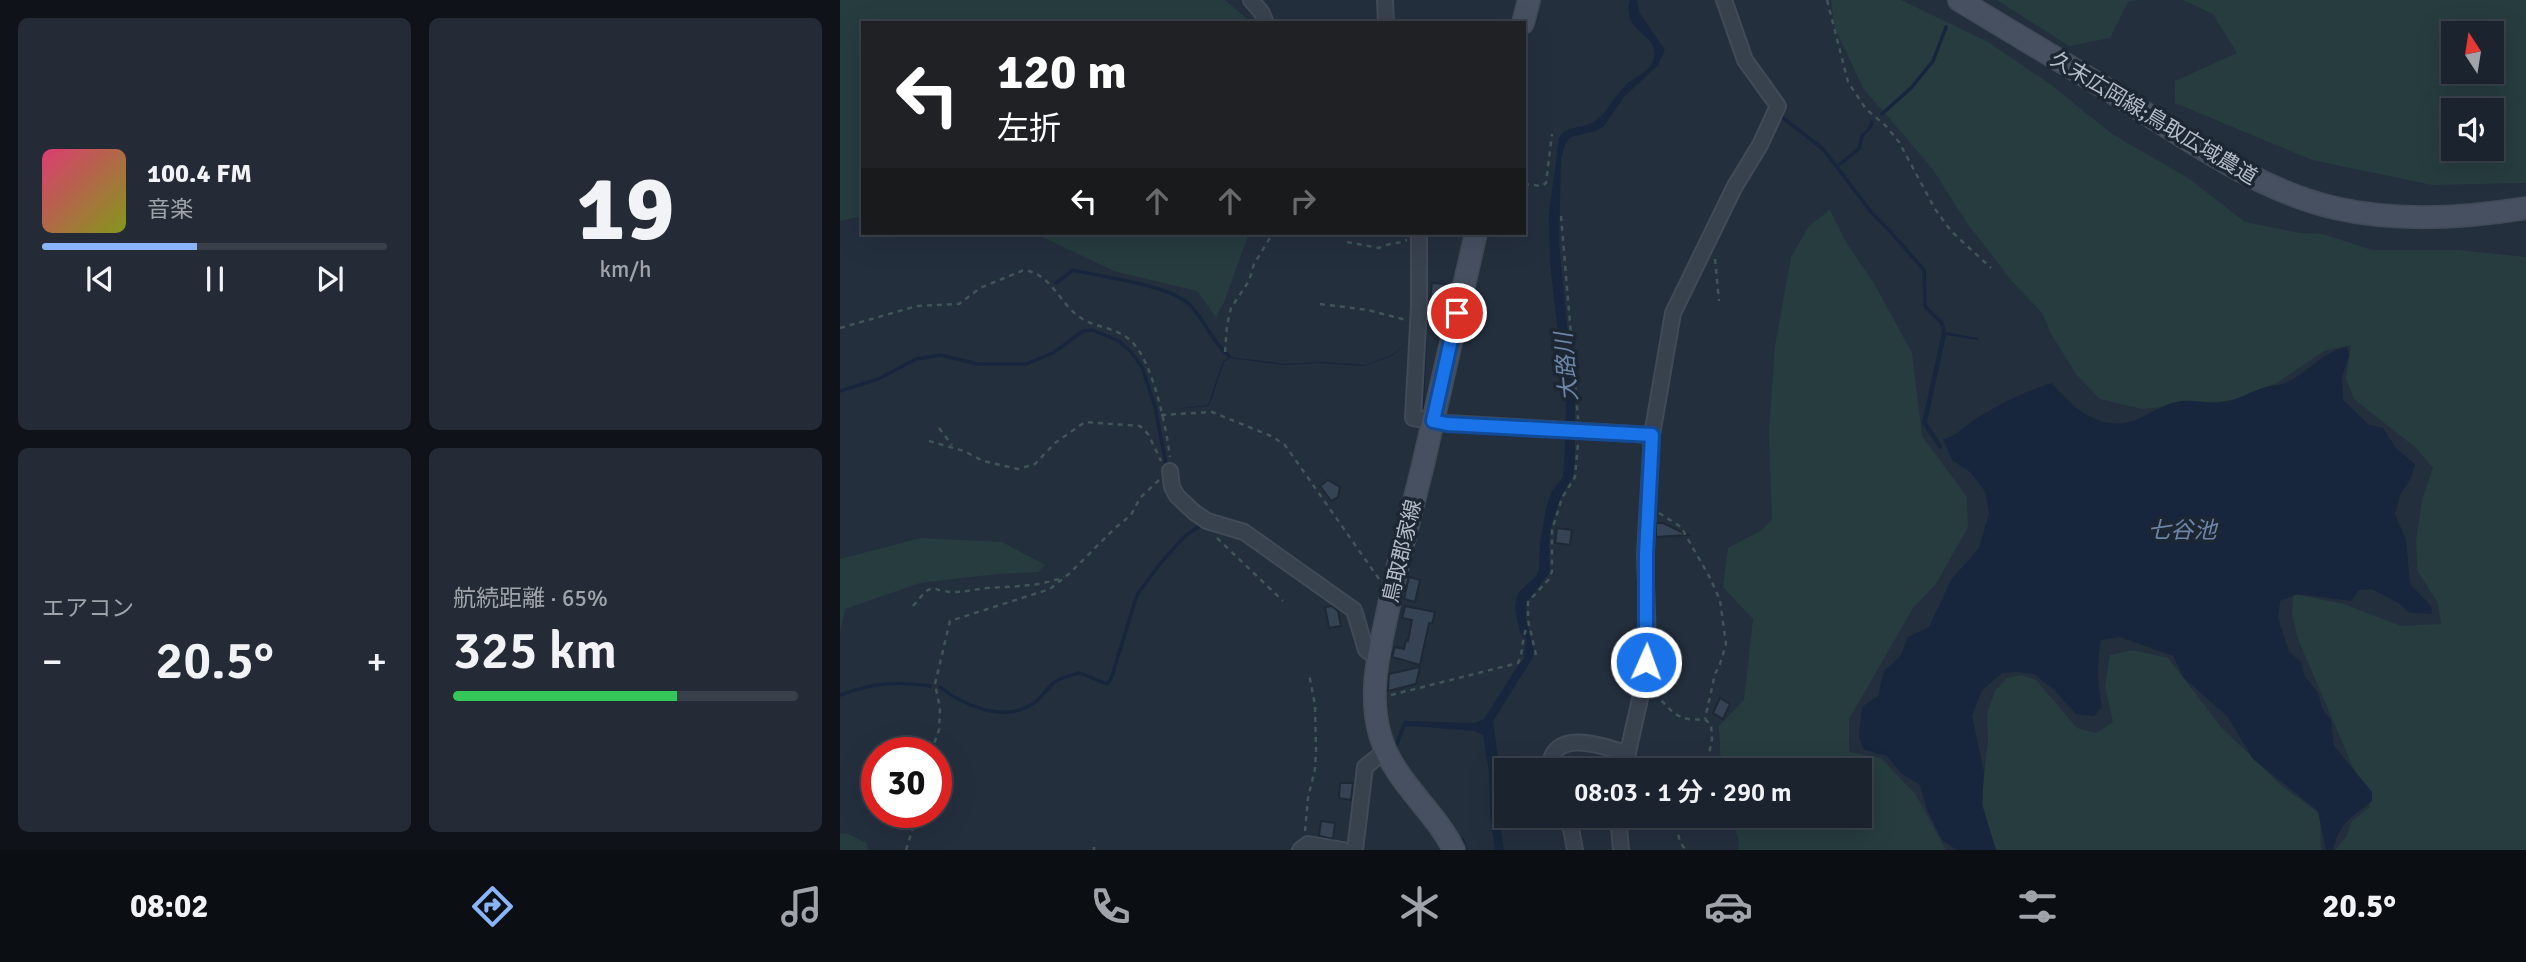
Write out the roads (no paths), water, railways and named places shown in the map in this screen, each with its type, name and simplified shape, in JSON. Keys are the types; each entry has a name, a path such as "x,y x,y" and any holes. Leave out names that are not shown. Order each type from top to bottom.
{"main road":[{"path":"1524,21 1529,0"},
{"name":"久末広岡線;鳥取広域農道","path":"1959,0 2220,160 2266,185 2336,208 2399,215 2453,217 2526,208"},
{"name":"鳥取郡家線","path":"1454,850 1385,751 1376,720 1374,699 1378,658 1393,589 1476,235"}],"street":[{"path":"1251,0 1265,21"},
{"path":"1385,0 1386,21"},
{"path":"1627,758 1644,681 1648,642 1646,554 1652,435 1673,313 1708,240 1779,106 1745,60 1724,0"},
{"path":"1419,236 1413,418 1447,424 1652,435"},
{"path":"1170,471 1172,486 1177,496 1205,527 1244,532 1354,610 1366,650 1378,658"},
{"path":"1551,758 1556,747 1569,741 1628,754"},
{"path":"1354,850 1365,767 1385,751"},
{"path":"1571,828 1575,850"},
{"path":"1619,828 1621,850"},
{"path":"1302,848 1343,850"}],"water":[{"name":"大路川","path":"1630,0 1637,0 1639,12 1665,50 1658,65 1624,97 1604,126 1596,131 1571,137 1566,142 1561,158 1559,243 1575,405 1575,459 1573,476 1561,497 1552,523 1549,544 1550,572 1526,603 1526,619 1534,651 1532,659 1493,721 1498,758 1494,758 1494,828 1501,828 1504,850 1495,850 1490,814 1489,772 1483,735 1475,731 1411,726 1405,727 1396,751 1393,748 1404,721 1475,723 1484,719 1524,659 1526,640 1520,632 1515,609 1516,600 1519,592 1539,570 1546,508 1552,491 1563,477 1565,451 1566,405 1550,263 1549,214 1559,138 1570,129 1597,120 1625,86 1651,65 1654,52 1652,44 1631,20"},
{"path":"1942,333 1978,340 1946,335 1927,422 1943,447 1939,449 1922,423"},
{"path":"1409,341 1392,356 1364,366 1320,363 1284,365 1230,358 1224,362 1209,406 1167,410 1208,405 1223,361 1230,357 1285,364 1321,362 1365,365 1392,355"},
{"name":"七谷池","path":"2347,347 2349,355 2342,377 2343,400 2369,425 2383,428 2396,448 2415,464 2411,478 2400,495 2395,514 2406,540 2410,584 2431,606 2432,614 2410,613 2372,589 2359,590 2351,601 2298,594 2280,601 2278,618 2289,652 2301,662 2304,675 2318,693 2322,708 2331,720 2334,746 2372,792 2372,801 2352,816 2343,827 2333,850 2326,850 2318,811 2253,759 2228,717 2184,678 2173,656 2120,637 2101,640 2098,674 2102,707 2094,716 2076,714 2054,690 2034,674 2002,673 1982,690 1972,716 1984,772 1982,804 1996,850 1957,850 1942,840 1927,810 1920,785 1901,773 1887,756 1863,749 1859,736 1862,707 1878,696 1884,671 1901,655 1908,637 1929,627 1951,580 1979,548 1989,514 1985,491 1970,472 1952,460 1943,439 1954,435 2000,405 2052,383 2067,400 2085,414 2117,424 2136,420 2175,402 2227,401 2268,386 2282,384 2299,376 2329,354"}],"waterway":[{"path":"1882,114 1912,87 1933,61 1946,27"},
{"path":"1762,95 1768,105"},
{"path":"1782,117 1824,150 1871,212 1924,270 1925,306 1941,323 1943,336"},
{"path":"1840,164 1859,149 1862,136 1872,122"},
{"path":"1056,283 1073,270 1134,282 1179,297 1189,304 1229,356"},
{"path":"840,391 878,379 916,359 941,355 977,364 1026,364 1053,353 1083,331 1092,330 1119,341 1142,367 1155,407 1166,464"},
{"path":"1422,412 1425,340"},
{"path":"940,687 972,706 1008,712 1031,705 1055,682 1067,676 1080,673 1107,684 1111,679 1137,595 1184,537 1201,525"},
{"path":"840,695 884,684 930,686"},
{"path":"1458,838 1463,840 1466,850"}]}
